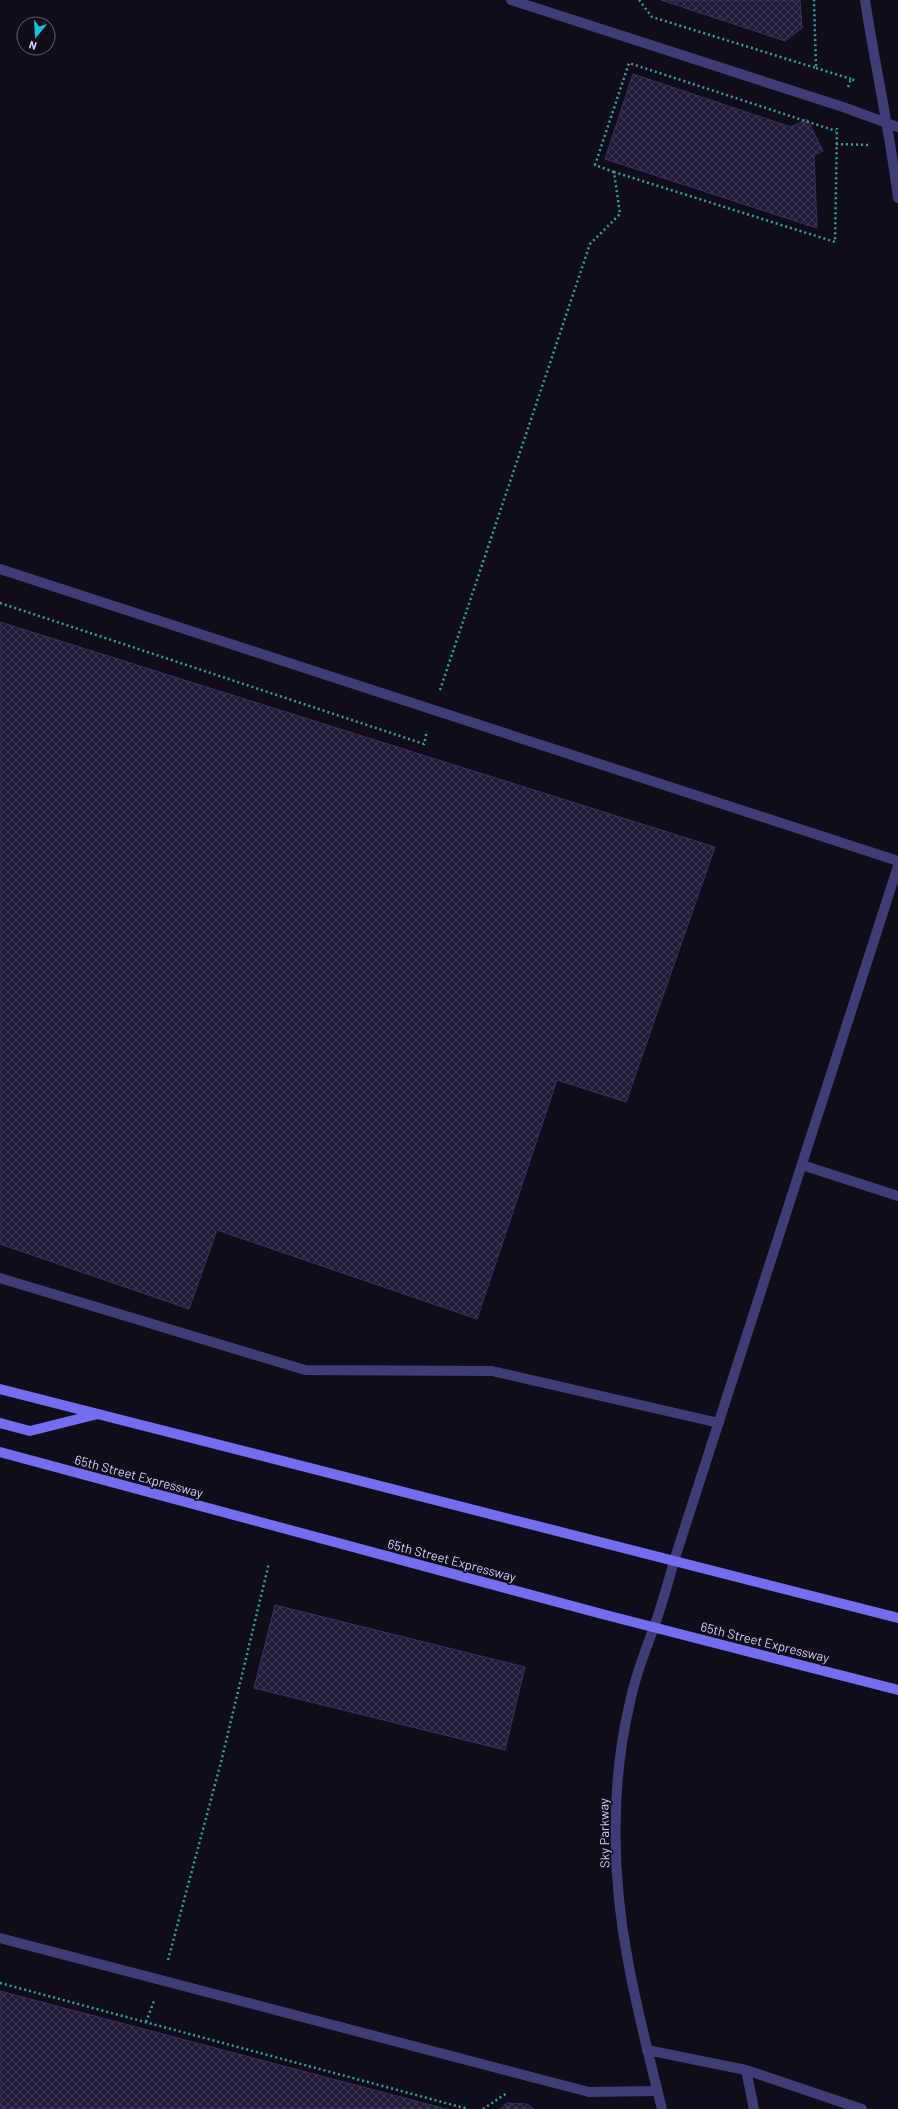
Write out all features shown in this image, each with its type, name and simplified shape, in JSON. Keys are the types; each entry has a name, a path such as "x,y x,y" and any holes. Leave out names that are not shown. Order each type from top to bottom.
{"main road":[{"path":"0,1389 898,1618"},
{"path":"0,1423 30,1431 100,1414"},
{"name":"65th Street Expressway","path":"0,1452 654,1627 898,1690"}],"street":[{"path":"511,0 843,107 898,127"},
{"path":"864,0 887,123 898,198"},
{"path":"0,569 898,861"},
{"name":"Sky Parkway","path":"662,2109 624,1936 616,1857 617,1777 629,1703 643,1655 654,1627 898,866"},
{"path":"802,1165 898,1196"},
{"path":"0,1278 305,1370 492,1371 719,1423"},
{"path":"0,1938 589,2092 657,2091"},
{"path":"648,2050 746,2070 862,2109"},
{"path":"746,2070 754,2109"}],"path":[{"path":"638,0 652,17 851,79"},
{"path":"814,0 816,68"},
{"path":"836,131 629,64 595,165 835,242 836,144"},
{"path":"0,603 424,744 434,710 590,244 620,214 614,172"},
{"path":"146,2022 170,1953 221,1762 269,1563"},
{"path":"0,1983 468,2109"},
{"path":"483,2109 506,2093 513,2095"}],"building":[{"path":"661,0 800,0 802,28 785,41"},
{"path":"633,74 791,127 807,119 823,151 814,155 817,228 605,159"},
{"path":"0,622 715,847 626,1102 557,1080 477,1319 217,1230 189,1309 0,1244"},
{"path":"275,1605 525,1667 505,1750 254,1688"},
{"path":"0,1991 446,2109 0,2109"},
{"path":"507,2103 527,2104 534,2109 500,2109"}]}
